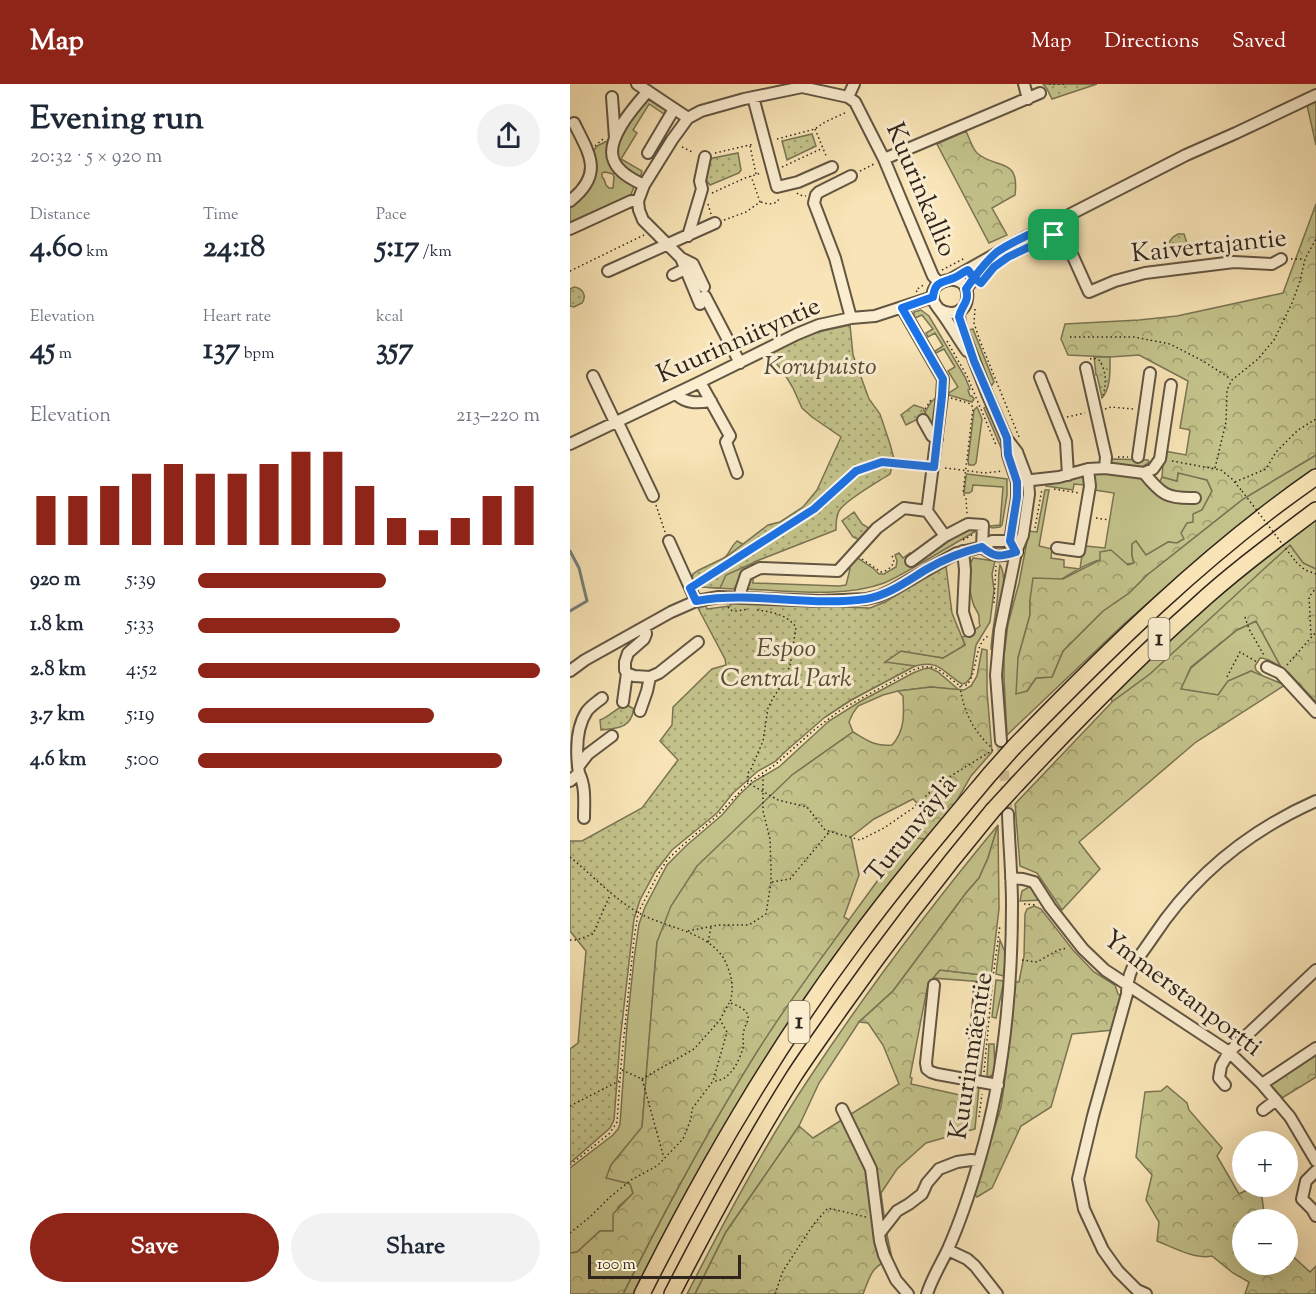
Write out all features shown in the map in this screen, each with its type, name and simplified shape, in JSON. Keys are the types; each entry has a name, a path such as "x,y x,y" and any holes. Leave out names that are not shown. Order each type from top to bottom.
{"highway":[{"name":"Turunväylä","path":"642,1294 687,1206 773,1061 852,945 894,890 990,774 1008,744 1181,585 1236,538 1316,477"},
{"name":"Turunväylä","path":"672,1294 728,1190 795,1075 912,910 1000,812 1017,784 1131,665 1197,605 1316,510"}],"street":[{"path":"637,84 688,118"},
{"path":"703,296 693,264 681,258 643,220 639,210 638,201 644,185 672,140 688,118 701,111 802,87 848,97 854,84"},
{"path":"1024,84 1028,99"},
{"path":"609,139 648,91"},
{"path":"884,159 1040,93"},
{"path":"1008,744 996,675 1017,497 1022,482 1008,455 1013,437 974,361 934,304 936,280 951,279 1057,221 1316,94"},
{"path":"612,97 609,139 613,160 627,176 644,185"},
{"path":"753,97 772,170 782,186 798,182 832,167"},
{"name":"Kuurinkallio","path":"848,97 860,109 936,280"},
{"path":"648,153 674,109"},
{"path":"570,201 588,182 591,162 574,123"},
{"path":"688,236 706,192 700,182 705,157"},
{"path":"851,176 819,192 814,203 836,258 851,318"},
{"path":"570,229 631,201 638,201"},
{"name":"Kaivertajantie","path":"1057,221 1089,292 1115,281 1145,273 1234,262 1272,264 1281,259"},
{"path":"608,271 715,223"},
{"path":"966,289 999,251"},
{"path":"681,258 740,363"},
{"path":"674,275 686,269"},
{"path":"939,309 954,313 960,310 966,302 966,289 959,282 951,279"},
{"name":"Kuurinniityntie","path":"570,444 819,325 851,318 875,316 933,297"},
{"path":"902,308 943,379 927,511 945,536"},
{"path":"960,310 961,327 974,361"},
{"path":"1086,368 1106,457 1105,468"},
{"path":"1138,457 1150,373"},
{"path":"593,376 653,496"},
{"path":"1040,377 1065,442 1068,475"},
{"path":"700,382 730,436 726,442 737,473"},
{"path":"1022,482 1105,468 1144,473 1153,469 1160,459 1171,385"},
{"path":"676,394 686,401 697,403 711,401"},
{"path":"923,420 937,440"},
{"path":"1057,548 1079,551 1090,486 1088,470"},
{"path":"1144,473 1167,495 1178,499 1195,498"},
{"path":"740,598 746,575 760,568 838,571 877,528 904,508 927,511"},
{"path":"911,561 945,536 968,524 983,525 982,547"},
{"path":"669,541 696,601"},
{"path":"570,671 585,660 670,612 696,601 719,597 820,601 879,596 963,551 982,547 992,541 1013,546"},
{"path":"982,547 990,554 1003,557 1013,546"},
{"path":"963,551 965,570 963,612 969,631"},
{"path":"623,702 628,653 646,637 645,627"},
{"path":"627,674 650,677 659,673 698,642"},
{"path":"1266,667 1280,673 1316,712"},
{"path":"640,711 650,677"},
{"path":"584,818 583,781 576,774 577,739 582,721 588,711 602,698"},
{"path":"576,774 588,754 612,736"},
{"path":"1146,1294 1137,1290 1124,1277 1103,1250 1084,1209 1078,1179 1127,994 1130,970 1184,895 1211,868 1255,833 1316,801"},
{"name":"Kuurinmäentie","path":"927,1294 948,1250 980,1161 998,1085 1010,978 1012,904 1011,878 1000,812"},
{"name":"Ymmerstanportti","path":"1011,878 1034,882 1050,907 1083,949 1105,970 1229,1052 1262,1083 1290,1117 1316,1161"},
{"path":"1225,1085 1219,1078 1221,1066 1229,1052 1316,970"},
{"path":"934,985 927,1069 937,1074 998,1085"},
{"path":"970,1081 980,987"},
{"path":"1262,1083 1316,1048"},
{"path":"1263,1110 1276,1100"},
{"path":"842,1109 871,1169 879,1234 884,1255 896,1280 908,1294"},
{"path":"879,1234 897,1212 922,1194 927,1182 939,1169 957,1162 980,1161"},
{"path":"1316,1171 1306,1181 1302,1199 1316,1216"},
{"path":"948,1250 967,1259 975,1266 997,1294"}],"path":[{"path":"1049,84 1065,84"},
{"path":"672,140 692,153 705,157 717,152 815,129 852,110"},
{"path":"815,129 832,167"},
{"path":"591,151 597,144 609,139"},
{"path":"750,145 756,175"},
{"path":"760,202 746,212 715,223 706,192 789,164 822,148"},
{"path":"851,176 884,159"},
{"path":"751,176 760,202"},
{"path":"760,202 767,204 778,201 782,186 798,195 808,196 815,200"},
{"path":"570,271 653,230"},
{"path":"1215,468 1226,422 1227,390 1232,380 1258,359 1274,340 1292,303 1305,259 1316,239"},
{"name":"Kaivertajantie","path":"1281,259 1305,259"},
{"path":"921,302 916,290 929,281 936,280"},
{"path":"975,307 974,323 1013,437"},
{"path":"1070,337 1134,338 1170,344 1203,361 1232,380"},
{"path":"945,338 967,376 996,444"},
{"path":"923,420 922,416 930,401 938,395 972,406"},
{"path":"968,524 966,498 963,493 972,406 978,401"},
{"path":"1057,419 1111,407 1145,411"},
{"path":"1234,482 1266,469 1276,452 1298,430 1316,419"},
{"path":"1160,459 1215,468 1228,475 1296,562 1305,570 1316,574"},
{"path":"690,588 814,509 856,471 882,462 985,473 1006,470"},
{"path":"1052,488 1088,495"},
{"path":"653,496 669,541"},
{"path":"854,554 881,572 892,566 894,560 892,555"},
{"path":"993,608 998,556"},
{"path":"1311,638 1309,597 1316,588"},
{"path":"726,605 730,610 753,609 784,615 796,627 790,666 768,708 763,741 748,773 747,783"},
{"path":"1227,676 1240,652 1266,667 1266,660 1245,617"},
{"path":"1280,673 1316,632"},
{"path":"960,686 967,685 972,680 981,643 989,636 989,644"},
{"path":"570,1165 610,1133 617,1122 620,1069 638,913 667,860 717,815 747,783 784,758 831,717 913,670 930,667 946,674 960,686 962,702 969,719 982,739 994,749 940,782 914,808 884,828 860,840 825,830 807,807 778,800 747,783"},
{"path":"687,932 718,925 748,925 766,914 771,882 770,839 763,811 763,772"},
{"path":"771,882 790,879 830,832"},
{"path":"570,856 611,894 638,913 708,942 722,953 728,964 733,983 730,1003 720,1020 694,1050 642,1079"},
{"path":"570,940 593,934 611,894"},
{"path":"708,942 711,926"},
{"path":"1022,960 1037,962 1058,950 1075,948"},
{"path":"713,1081 719,1082 730,1073 743,1048 743,1031 748,1015 741,1008 730,1003"},
{"path":"570,1233 631,1180 657,1166 683,1139 691,1119 692,1109 713,1081 727,1032 720,1020"},
{"path":"620,1069 642,1079 664,1158"},
{"path":"570,1106 619,1081"},
{"path":"775,1294 783,1271 813,1225 828,1208 877,1220"}],"green space":[{"path":"1043,84 1097,84 1052,99"},
{"path":"646,98 669,112 667,116 649,104 633,130 637,133 621,159 642,171 639,177 620,166 614,156 620,132"},
{"path":"1316,101 1316,145 1307,105"},
{"path":"966,131 977,153 1010,169 1016,183 1015,195 992,208 1007,235 989,243 937,144"},
{"path":"812,134 816,146 787,160 782,141"},
{"path":"611,140 608,155 613,166 635,184 630,197 570,226 570,203 584,192 592,153 597,146","holes":["602,173 613,174 613,188 609,188"]},
{"path":"738,153 741,170 739,173 710,185 705,179 708,161"},
{"path":"1316,204 1316,455 1243,499 1147,575 1129,593 1103,611 1063,651 1052,677 1036,678 1027,691 1016,694 1018,658 1030,615 1033,578 1063,579 1100,560 1100,552 1111,550 1128,565 1134,563 1132,544 1136,541 1146,555 1168,542 1177,543 1184,539 1181,533 1187,523 1193,522 1193,514 1202,510 1212,491 1207,480 1178,473 1177,481 1162,477 1164,451 1186,455 1190,430 1180,428 1188,381 1139,355 1110,357 1068,355 1061,339 1065,324 1177,316 1283,293"},
{"path":"1178,234 1184,234 1187,243 1170,251 1167,245"},
{"path":"574,287 582,291 584,298 582,303 574,307 570,306 570,289"},
{"path":"921,310 929,316 965,377 970,396 974,399 972,402 949,395 958,387 948,371 955,367 944,349 936,353 935,351 943,346 935,333 928,337 926,333 933,329 922,315 915,318 914,312"},
{"name":"Korupuisto","path":"850,325 853,355 869,399 880,414 890,444 894,459 890,474 842,507 837,515 836,530 726,575 720,588 695,587 693,574 726,557 768,525 780,522 803,507 817,490 841,437 802,408 784,373 768,353 805,335"},
{"path":"973,329 994,382 992,385 969,330"},
{"path":"1094,357 1110,357 1108,384 1102,398 1096,375"},
{"path":"938,396 936,431 923,416 926,415 925,412 931,402"},
{"path":"914,405 923,408 926,415 906,425 901,415"},
{"path":"977,407 982,419 976,463 969,465 974,410"},
{"path":"986,407 997,427 1002,450 984,408"},
{"path":"1316,455 1316,469 1254,513 1211,548 1125,623 1007,735 1004,656 1008,624 1029,531 1037,532 1045,490 1049,490 1039,546 1052,549 1051,558 1064,560 1064,567 1079,569 1030,600 1030,615 1018,658 1027,691 1036,678 1052,677 1063,651 1103,611 1129,593 1147,575 1243,499"},
{"path":"1110,460 1148,460 1149,462 1141,468 1110,464"},
{"path":"1096,471 1160,481 1162,477 1177,481 1178,472 1207,480 1212,491 1184,539 1177,543 1168,542 1146,556 1136,541 1132,544 1134,563 1125,564 1101,560 1080,568 1083,548 1086,546 1105,548 1114,493 1095,490"},
{"path":"967,474 1007,479 1007,495 1000,527 989,526 1000,525 1003,487 973,485 972,491 964,493"},
{"path":"1078,476 1084,480 1084,485 1074,484 1073,490 1046,486 1045,483"},
{"path":"854,512 862,524 872,530 862,541 853,537 842,521"},
{"path":"1316,519 1316,569 1303,563 1290,546 1150,674 1112,702 1111,696 1184,626"},
{"path":"968,529 976,531 899,576 868,588 834,592 747,589 746,584 753,576 753,583 846,585 850,569 844,569 856,557 879,574 884,574 896,567 895,555 899,553 903,558 910,553 913,556"},
{"path":"737,541 743,544 739,553 753,563 734,589 698,588 693,574 721,560"},
{"path":"1290,545 1303,563 1316,569 1316,702 1281,667 1256,621 1237,630 1191,667 1181,689 1218,695 1228,681 1251,671 1285,685 1196,742 1079,842 1100,869 1062,910 1037,873 1020,866 1015,804 1112,702 1150,674"},
{"path":"973,558 995,561 992,574 994,590 990,622 976,645 971,677 966,683 962,684 941,668 923,664 851,700 825,717 851,685 901,651 943,658 965,645 962,637 972,634 980,626 969,586 969,568"},
{"path":"1000,565 1003,572 1003,593 994,649 991,649 992,634"},
{"name":"Espoo Central Park","path":"946,566 952,613 965,645 943,658 901,651 885,662 915,666 851,700 825,717 776,761 758,771 733,793 717,813 672,850 655,872 640,900 634,919 620,1041 614,1120 610,1128 570,1163 570,1049 578,1043 586,951 570,931 570,841 582,841 642,808 678,760 660,741 672,725 673,707 712,669 726,665 698,608 730,606 732,603 870,608 885,602"},
{"path":"1256,621 1281,667 1260,658 1255,666 1264,677 1251,671 1228,681 1218,695 1180,689 1191,668 1237,630"},
{"path":"982,649 987,650 987,691 992,752 971,776 956,802 925,839 909,837 922,808 913,799 874,819 851,837 859,875 844,917 849,920 777,1020 737,1084 686,1173 623,1294 570,1294 570,1253 577,1252 600,1231 613,1231 613,1214 633,1193 630,1184 606,1178 611,1165 642,1127 657,942 671,906 697,866 792,775 853,732 876,744 892,745 903,722 903,696 898,691 931,687 964,690 971,686 977,676"},
{"path":"930,668 959,690 931,687 898,691 858,706 849,722 853,732 792,775 657,942 642,1128 611,1165 607,1177 631,1184 633,1194 618,1207 613,1231 600,1231 577,1252 570,1253 570,1168 613,1135 620,1124 627,1025 639,924 645,907 667,865 722,815 753,782 779,767 829,721 913,673"},
{"path":"627,705 634,709 626,724 618,728 601,730 600,720"},
{"path":"998,825 979,878 893,991 859,1022 819,1083 799,1126 726,1232 695,1294 687,1294 761,1156 810,1077 901,948"},
{"path":"998,825 999,909 991,976 940,970 934,977 927,989 910,1077 912,1078 911,1084 973,1098 975,1086 979,1087 975,1129 926,1143 897,1169 881,1193 892,1258 876,1268 863,1294 695,1294 726,1232 799,1126 813,1138 899,1084 883,1045 868,1023 859,1022 893,991 979,878"},
{"path":"909,837 925,839 887,887 730,1117 698,1172 634,1294 623,1294 679,1185 761,1044"},
{"path":"1029,887 1042,900 1020,901 1022,891"},
{"path":"1034,906 1041,909 1073,950 1094,972 1115,985 1118,994 1123,997 1114,1030 1072,1034 1051,1107 1021,1126 992,1188 977,1197 974,1194 1001,1107 1015,982 1019,982 1024,956 1025,914 1027,909"},
{"path":"1000,940 1007,957 1003,976 996,974"},
{"path":"940,970 991,976 979,1076 975,1074 984,982 933,978"},
{"path":"996,980 1004,981 996,1018 992,1017"},
{"path":"989,1044 994,1044 995,1071 989,1077 987,1076"},
{"path":"1316,1053 1316,1077 1282,1098 1268,1083"},
{"path":"1167,1086 1187,1103 1189,1110 1222,1148 1217,1156 1232,1182 1232,1197 1262,1197 1264,1209 1232,1209 1232,1272 1212,1256 1192,1255 1157,1241 1159,1222 1146,1200 1152,1175 1136,1157 1145,1092 1161,1091"},
{"path":"1298,1261 1310,1272 1316,1266 1316,1294 1245,1294 1249,1282 1237,1275 1298,1275"}],"waterway":[{"path":"570,551 579,568 587,601 570,611"}],"tunnel":[{"path":"1001,741 1008,814"}],"route":[{"path":"1054,235 1008,257 994,267 981,283 974,278 968,270 939,283 934,290 933,297 902,308 943,379 934,467 882,462 856,471 814,509 690,588 696,601 719,597 820,601 866,599 892,590 957,553 982,547 990,554 1003,557 1016,552 1010,541 1017,482 1008,455 1007,438 974,361 959,317 960,310 966,302 966,289 974,278 989,260 999,251 1057,221 1063,234 1054,235"}]}
